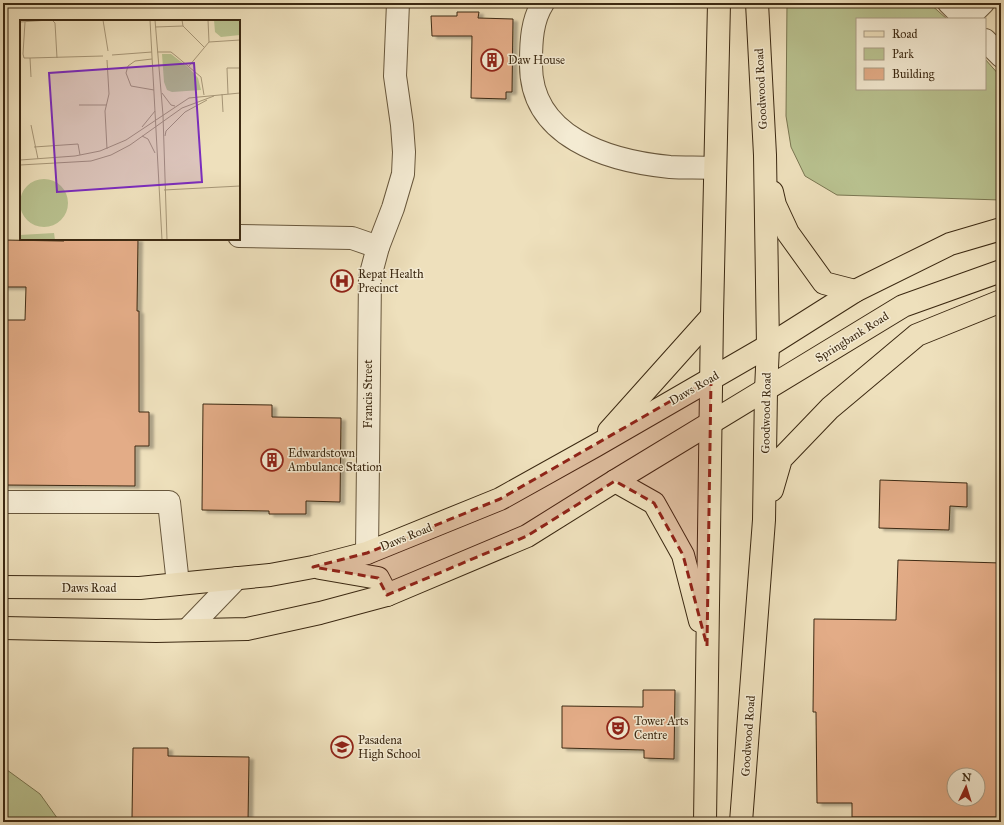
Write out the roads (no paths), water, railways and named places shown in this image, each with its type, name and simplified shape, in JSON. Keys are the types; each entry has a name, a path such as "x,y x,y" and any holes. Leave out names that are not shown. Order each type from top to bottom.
{"main road":[{"path":"705,822 712,316 719,3"},
{"name":"Goodwood Road","path":"741,822 764,520 768,346 765,155 757,3"},
{"path":"765,155 775,205 788,233 824,282 855,291"},
{"path":"768,346 855,291 950,244 1001,229"},
{"name":"Springbank Road","path":"711,423 903,306 1001,271"},
{"path":"764,520 781,459 830,408 916,335 1001,301"},
{"path":"595,446 712,316"},
{"name":"Daws Road","path":"3,587 134,588 178,584 270,574 313,567 367,553 500,499 768,346"},
{"path":"3,628 186,630 247,629 320,614 388,595 527,536 711,423"},
{"path":"615,481 654,503 656,506 683,555 707,646"},
{"path":"313,567 378,578 388,595"},
{"path":"3,618 51,629"}],"street":[{"name":"Francis Street","path":"367,553 370,278 378,247 393,208 403,174 403,132 395,76 398,3"},
{"path":"543,3 535,20 531,39 531,75 535,93 546,113 560,130 580,144 609,156 670,167 715,168"},
{"path":"949,3 965,18"},
{"path":"967,18 983,3"},
{"path":"986,41 1001,56"},
{"path":"240,236 352,238 378,247"},
{"path":"3,502 169,502 178,584"},
{"path":"186,630 237,578"}],"place":[{"name":"Daw House","path":"492,60"},
{"name":"Repat Health Precinct","path":"342,281"},
{"name":"Edwardstown Ambulance Station","path":"272,460"},
{"name":"Tower Arts Centre","path":"618,728"},
{"name":"Pasadena High School","path":"342,747"}]}
